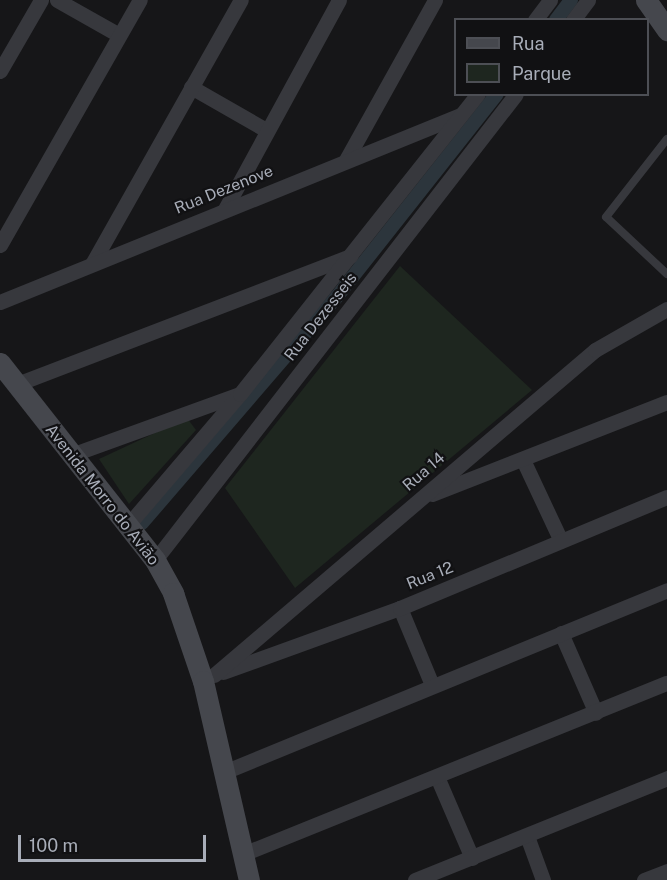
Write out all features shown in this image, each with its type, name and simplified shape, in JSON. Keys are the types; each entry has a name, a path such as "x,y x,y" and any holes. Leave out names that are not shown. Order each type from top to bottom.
{"street":[{"path":"0,71 41,0"},
{"path":"57,0 119,35"},
{"path":"0,245 140,0"},
{"path":"92,264 241,0"},
{"path":"225,209 266,130 339,0"},
{"path":"346,160 435,0"},
{"path":"536,18 550,0"},
{"path":"574,18 588,0"},
{"path":"646,0 667,30"},
{"path":"191,87 266,130"},
{"name":"Rua Dezesseis","path":"128,525 240,394 476,96"},
{"name":"Rua Dezesseis","path":"155,560 514,96"},
{"name":"Rua Dezenove","path":"0,302 463,114"},
{"path":"17,384 350,256"},
{"name":"Rua 14","path":"209,678 595,350 667,309"},
{"name":"Avenida Morro do Avião","path":"0,363 155,560 182,615 209,678 224,772 249,880"},
{"path":"71,455 240,394"},
{"path":"423,497 524,462 667,402"},
{"path":"524,462 561,541"},
{"name":"Rua 12","path":"209,678 400,608 667,497"},
{"path":"224,772 667,590"},
{"path":"400,608 432,685"},
{"path":"561,633 596,712"},
{"path":"243,854 438,779 667,683"},
{"path":"415,880 667,778"},
{"path":"438,779 472,858"},
{"path":"527,836 543,880"},
{"path":"644,880 667,871"}],"lane":[{"path":"667,139 606,217 667,274"}],"green space":[{"path":"400,266 532,390 295,588 225,488"},
{"path":"187,418 196,430 129,504 99,459"}],"waterway":[{"path":"558,18 571,0"},
{"path":"142,523 335,299 495,96"}]}
